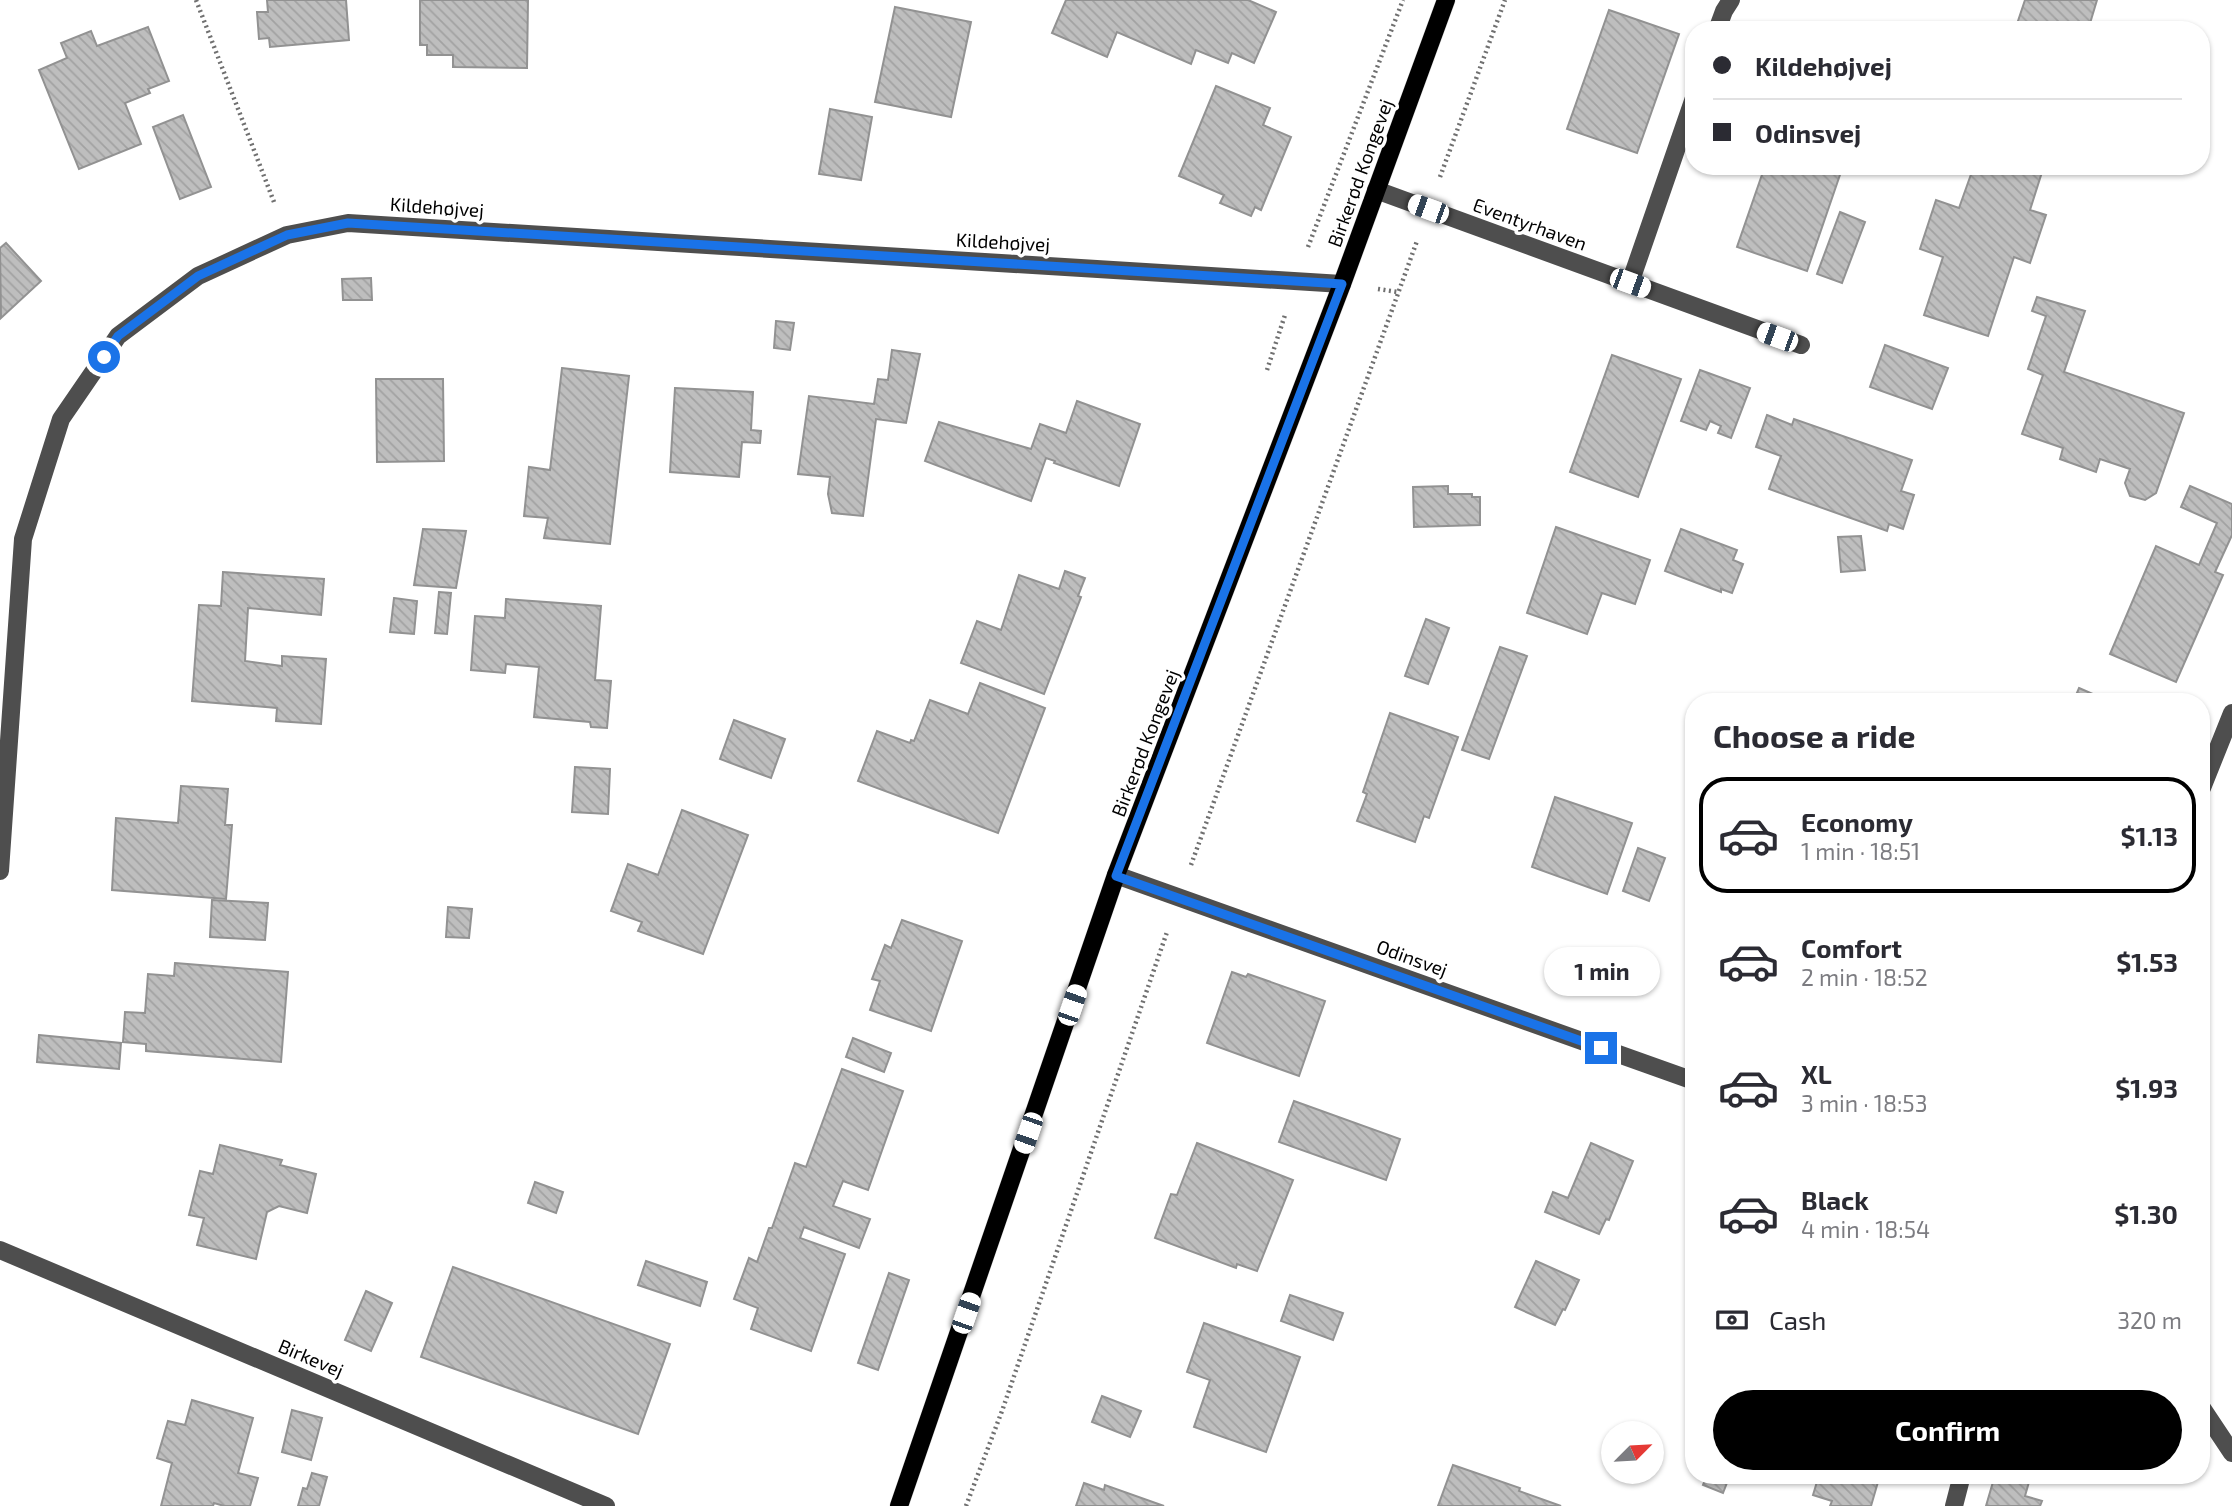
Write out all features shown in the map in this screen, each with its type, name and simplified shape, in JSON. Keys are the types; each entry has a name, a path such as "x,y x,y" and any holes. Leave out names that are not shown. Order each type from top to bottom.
{"main road":[{"name":"Birkerød Kongevej","path":"899,1506 1116,876 1342,284 1446,0"}],"street":[{"path":"1720,21 1731,0"},
{"path":"1630,283 1685,124"},
{"name":"Eventyrhaven","path":"1376,190 1801,345"},
{"name":"Kildehøjvej","path":"0,871 23,538 61,419 118,336 198,276 287,235 348,223 1342,284"},
{"path":"2210,768 2232,713"},
{"name":"Odinsvej","path":"1116,876 1685,1078"},
{"name":"Birkevej","path":"0,1250 606,1506"},
{"path":"2210,1420 2232,1452"},
{"path":"1954,1506 1960,1484"}],"path":[{"path":"196,0 287,235"},
{"path":"966,1506 1002,1411 1179,897 1505,0"}],"building":[{"path":"267,0 346,0 349,40 270,47 269,38 259,39 257,12 268,12"},
{"path":"420,0 528,0 527,68 453,67 453,55 427,55 427,45 420,45"},
{"path":"1066,0 1248,0 1276,12 1254,63 1232,53 1228,63 1196,50 1191,64 1117,32 1107,57 1052,33"},
{"path":"2025,0 2097,0 2091,21 2018,21"},
{"path":"895,7 971,22 951,117 875,102"},
{"path":"1609,10 1679,34 1637,153 1567,129"},
{"path":"148,27 169,81 148,89 150,93 125,103 141,144 79,169 39,70 67,58 61,43 91,31 97,46"},
{"path":"1216,86 1270,108 1263,125 1291,137 1261,210 1255,207 1251,216 1220,203 1224,195 1179,176"},
{"path":"830,109 872,117 861,180 819,174"},
{"path":"183,115 211,187 180,199 153,127"},
{"path":"1762,175 1840,175 1807,271 1737,247"},
{"path":"1971,175 2041,175 2030,210 2046,215 2030,263 2014,257 1988,336 1924,315 1943,257 1920,249 1936,200 1959,208"},
{"path":"1840,212 1865,222 1842,283 1817,274"},
{"path":"6,243 41,281 1,318 0,248"},
{"path":"371,278 372,300 343,300 342,279"},
{"path":"2037,297 2085,311 2064,372 2184,413 2156,493 2145,500 2130,496 2125,483 2130,469 2100,459 2096,472 2060,459 2063,448 2022,434 2043,375 2028,369 2046,316 2032,311"},
{"path":"776,321 794,323 790,350 774,348"},
{"path":"1885,345 1948,368 1932,409 1870,387"},
{"path":"892,350 920,354 906,423 876,419 863,516 832,513 828,494 830,477 798,474 809,396 874,404 878,379 888,380"},
{"path":"1612,355 1681,379 1638,497 1570,472"},
{"path":"562,368 629,376 610,544 544,538 548,518 524,516 529,467 550,470"},
{"path":"1700,370 1750,388 1731,438 1718,433 1721,426 1710,421 1706,430 1681,421"},
{"path":"376,379 443,379 444,461 377,462"},
{"path":"675,388 753,392 751,430 761,431 760,443 742,442 739,477 670,472"},
{"path":"1077,401 1140,424 1119,486 1046,458 1031,501 925,461 939,422 1031,449 1040,424 1066,433"},
{"path":"1767,415 1792,425 1794,419 1912,460 1901,491 1914,495 1903,529 1889,524 1887,531 1769,489 1781,456 1756,447"},
{"path":"1448,486 1448,494 1472,494 1472,497 1480,497 1480,525 1414,527 1413,487"},
{"path":"2190,486 2232,504 2232,535 2215,572 2223,575 2176,682 2110,654 2156,546 2199,565 2217,523 2181,507"},
{"path":"1556,527 1650,560 1635,604 1602,593 1587,634 1527,613"},
{"path":"423,529 466,531 456,588 414,585"},
{"path":"1681,529 1737,550 1733,560 1743,564 1732,593 1721,589 1721,592 1665,571"},
{"path":"1861,536 1865,570 1841,572 1838,537"},
{"path":"1065,571 1085,578 1078,596 1081,597 1044,694 961,663 977,621 1001,630 1019,575 1059,589"},
{"path":"223,572 324,579 321,615 248,608 245,661 282,666 282,656 326,659 321,724 276,721 277,708 192,701 199,605 221,606"},
{"path":"439,592 451,593 447,634 435,633"},
{"path":"394,598 417,601 414,634 390,632"},
{"path":"506,599 601,606 595,680 611,681 607,728 591,727 590,722 534,717 539,667 506,664 505,673 471,670 475,616 505,618"},
{"path":"1426,619 1449,628 1428,684 1405,676"},
{"path":"1500,647 1527,656 1489,759 1462,750"},
{"path":"980,683 1045,708 998,833 858,781 877,731 910,743 911,740 914,741 930,700 968,714"},
{"path":"2079,688 2090,693 2077,693"},
{"path":"1390,713 1458,737 1429,818 1424,816 1415,842 1357,821 1367,794 1363,792"},
{"path":"734,720 785,739 771,778 720,759"},
{"path":"575,767 610,769 608,814 572,812"},
{"path":"181,786 228,789 225,825 232,825 226,899 112,890 116,818 178,823"},
{"path":"1555,797 1632,823 1607,894 1532,867"},
{"path":"682,810 748,835 703,954 638,931 642,922 611,911 628,864 658,875"},
{"path":"1638,848 1665,858 1649,901 1623,891"},
{"path":"212,900 268,903 265,940 210,937"},
{"path":"448,907 472,909 469,938 446,937"},
{"path":"902,920 962,941 931,1031 870,1010 880,981 872,979 885,945 891,948"},
{"path":"175,963 288,972 281,1062 146,1051 146,1044 123,1042 125,1012 145,1013 148,974 174,976"},
{"path":"1232,972 1246,977 1248,974 1325,1001 1299,1076 1207,1043"},
{"path":"39,1035 121,1043 119,1069 37,1062"},
{"path":"853,1038 891,1053 884,1072 846,1057"},
{"path":"842,1069 903,1091 868,1190 843,1181 833,1206 870,1219 859,1248 804,1227 800,1238 845,1254 811,1351 751,1329 758,1308 734,1299 749,1258 757,1262 795,1163 806,1167"},
{"path":"1294,1101 1400,1139 1386,1180 1279,1142"},
{"path":"1197,1143 1293,1180 1257,1271 1237,1264 1236,1268 1155,1238 1171,1194 1177,1195"},
{"path":"1591,1143 1633,1161 1609,1220 1606,1219 1599,1234 1545,1212 1553,1192 1568,1198"},
{"path":"220,1145 282,1160 280,1165 316,1174 307,1213 279,1206 267,1212 256,1259 197,1245 204,1218 189,1215 200,1171 213,1174"},
{"path":"535,1182 563,1192 556,1213 528,1203"},
{"path":"646,1261 707,1282 700,1306 638,1285"},
{"path":"1536,1261 1579,1280 1555,1325 1515,1307"},
{"path":"453,1267 670,1344 638,1434 421,1357"},
{"path":"889,1273 909,1280 878,1370 858,1363"},
{"path":"366,1291 392,1303 371,1351 345,1340"},
{"path":"1290,1295 1343,1313 1333,1340 1281,1321"},
{"path":"1204,1323 1300,1357 1266,1452 1194,1427 1210,1380 1187,1372"},
{"path":"1102,1396 1141,1411 1130,1437 1092,1422"},
{"path":"192,1400 253,1418 238,1473 258,1478 250,1506 224,1506 214,1503 213,1506 161,1506 172,1463 157,1458 168,1421 185,1425"},
{"path":"292,1410 322,1418 311,1460 282,1452"},
{"path":"1453,1465 1520,1488 1519,1491 1561,1506 1438,1506"},
{"path":"312,1473 327,1477 319,1506 298,1506 303,1488 307,1489"},
{"path":"1084,1483 1104,1490 1105,1485 1164,1506 1076,1506"},
{"path":"1703,1484 1726,1484 1723,1493"},
{"path":"1816,1484 1877,1484 1871,1506 1830,1506 1832,1501 1813,1495"},
{"path":"1992,1484 2028,1484 2025,1496 2042,1501 2040,1506 1986,1506"}],"route":[{"path":"104,357 118,336 198,276 287,235 348,223 1342,284 1116,876 1601,1048"}]}
